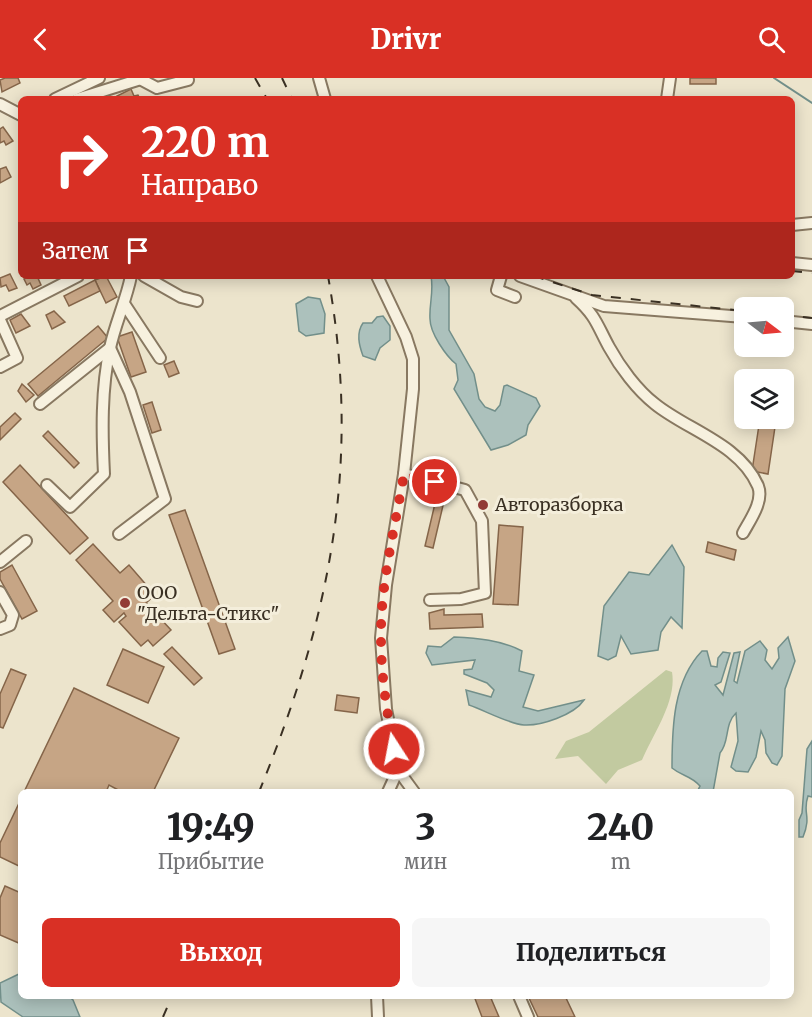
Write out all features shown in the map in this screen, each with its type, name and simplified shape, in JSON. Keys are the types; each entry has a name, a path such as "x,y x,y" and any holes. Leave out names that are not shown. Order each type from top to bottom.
{"street":[{"path":"61,96 99,78"},
{"path":"319,78 324,96"},
{"path":"667,96 670,78"},
{"path":"87,96 143,79 157,88 188,80"},
{"path":"2,108 18,114"},
{"path":"795,225 812,223"},
{"path":"795,263 812,265"},
{"path":"0,367 17,358 0,318 72,279"},
{"path":"47,485 70,507 104,474 102,428 110,348 125,305 130,279"},
{"path":"149,279 181,297 197,302"},
{"path":"378,279 406,337 413,359 411,420 386,585 381,638 386,709 398,770 412,789"},
{"path":"500,279 497,290 515,297"},
{"path":"528,279 604,306 734,316"},
{"path":"576,298 600,325 608,347 633,383 654,404 717,442 741,463 759,487 758,504 743,533"},
{"path":"125,305 160,358"},
{"path":"794,322 812,324"},
{"path":"40,404 110,348"},
{"path":"110,348 130,392 165,499 119,534"},
{"path":"404,474 465,490 482,521 485,593 461,599 430,600"},
{"path":"0,562 26,541"},
{"path":"0,592 13,615 10,625 0,630"},
{"path":"389,789 398,770"},
{"path":"377,999 378,1017"},
{"path":"520,999 528,1017"}],"green space":[{"path":"666,670 672,672 673,683 668,706 642,760 618,770 606,784 578,756 555,759 566,741 589,732"}],"water":[{"path":"431,279 445,279 449,287 449,330 474,374 479,399 485,407 495,411 500,405 504,386 507,385 536,398 540,406 528,425 526,435 508,445 491,450 454,389 458,380 456,364 439,344 431,325"},
{"path":"308,297 320,299 325,314 324,333 306,336 299,331 296,304"},
{"path":"383,316 390,326 390,340 380,348 375,360 363,356 359,331 363,323 372,323 377,317"},
{"path":"672,545 684,567 682,628 671,617 661,632 658,650 631,654 621,636 616,656 608,660 598,656 604,606 629,572 649,575"},
{"path":"454,637 497,642 522,651 519,671 534,675 523,707 538,711 584,700 565,715 531,725 511,722 469,705 466,690 491,697 494,690 487,683 464,674 464,670 472,669 475,660 432,665 426,653 428,646 441,647"},
{"path":"788,637 795,661 785,689 782,756 777,765 772,763 766,753 765,740 761,731 756,757 748,772 736,771 731,767 738,741 736,713 730,722 725,744 720,753 714,789 698,789 700,786 696,782 672,768 676,706 685,676 692,663 702,651 707,651 711,666 717,667 718,658 723,652 730,653 721,682 715,685 723,695 734,653 740,652 734,681 737,683 745,651 760,641 767,650 765,660 772,669 779,658 778,648"},
{"path":"812,741 812,797 808,796 806,806 806,830 803,837 799,837 807,749"},
{"path":"18,974 18,999 72,999 80,1017 23,1017 1,1002 0,983"}],"building":[{"path":"18,78 20,83 2,92 0,80"},
{"path":"690,78 716,78 716,84 690,84"},
{"path":"131,89 134,96 117,96"},
{"path":"3,127 13,141 6,145 4,141 0,143 0,129"},
{"path":"6,167 11,177 0,183 0,169"},
{"path":"10,274 17,288 9,291 6,285 1,287 0,278"},
{"path":"24,279 38,279 41,285 33,289 30,283 27,285"},
{"path":"108,279 117,297 106,303 95,280"},
{"path":"95,280 100,291 69,306 64,296"},
{"path":"54,311 65,322 52,329 46,315"},
{"path":"21,314 30,326 16,333 10,320"},
{"path":"98,326 108,338 38,396 28,384"},
{"path":"132,332 146,372 131,377 117,337"},
{"path":"174,361 179,373 169,377 164,365"},
{"path":"22,384 34,395 26,402 18,391"},
{"path":"152,402 161,430 152,433 143,405"},
{"path":"15,413 21,419 0,440 0,427"},
{"path":"758,429 775,429 768,474 752,471"},
{"path":"48,431 79,463 74,468 43,436"},
{"path":"20,465 88,538 70,554 3,482"},
{"path":"437,495 445,497 433,548 425,546"},
{"path":"185,510 235,649 219,654 169,515"},
{"path":"499,525 523,527 518,605 493,604"},
{"path":"708,542 736,550 734,560 706,552"},
{"path":"93,544 120,573 129,565 155,595 146,603 171,630 153,646 148,640 141,646 119,622 126,616 124,613 114,622 103,610 113,601 76,560"},
{"path":"12,565 37,611 22,619 0,579 0,572"},
{"path":"444,609 444,615 482,614 483,627 430,629 429,613"},
{"path":"172,647 202,678 194,685 164,654"},
{"path":"123,649 164,667 148,703 107,685"},
{"path":"11,669 26,675 3,728 0,727 0,694"},
{"path":"74,688 179,738 154,789 116,789 109,785 107,789 25,789"},
{"path":"337,695 359,698 357,713 335,710"},
{"path":"18,805 18,866 0,857 0,843"},
{"path":"5,886 18,892 18,943 0,935 0,898"},
{"path":"475,999 491,999 499,1017 482,1017"},
{"path":"529,999 566,999 575,1017 538,1017"}],"waterway":[{"path":"774,78 812,103"}],"railway":[{"path":"255,78 265,96"},
{"path":"282,78 291,96"},
{"path":"795,271 812,273"},
{"path":"260,789 284,728 305,664 321,602 333,539 340,476 342,411 338,345 328,279"},
{"path":"543,279 592,295 734,310"},
{"path":"794,316 812,318"},
{"path":"163,1017 171,999"}],"place":[{"name":"Авторазборка","path":"483,505"},
{"name":"ООО \"Дельта-Стикс\"","path":"125,603"}],"route":[{"path":"394,749 386,709 381,638 386,585 404,474 435,482"}]}
